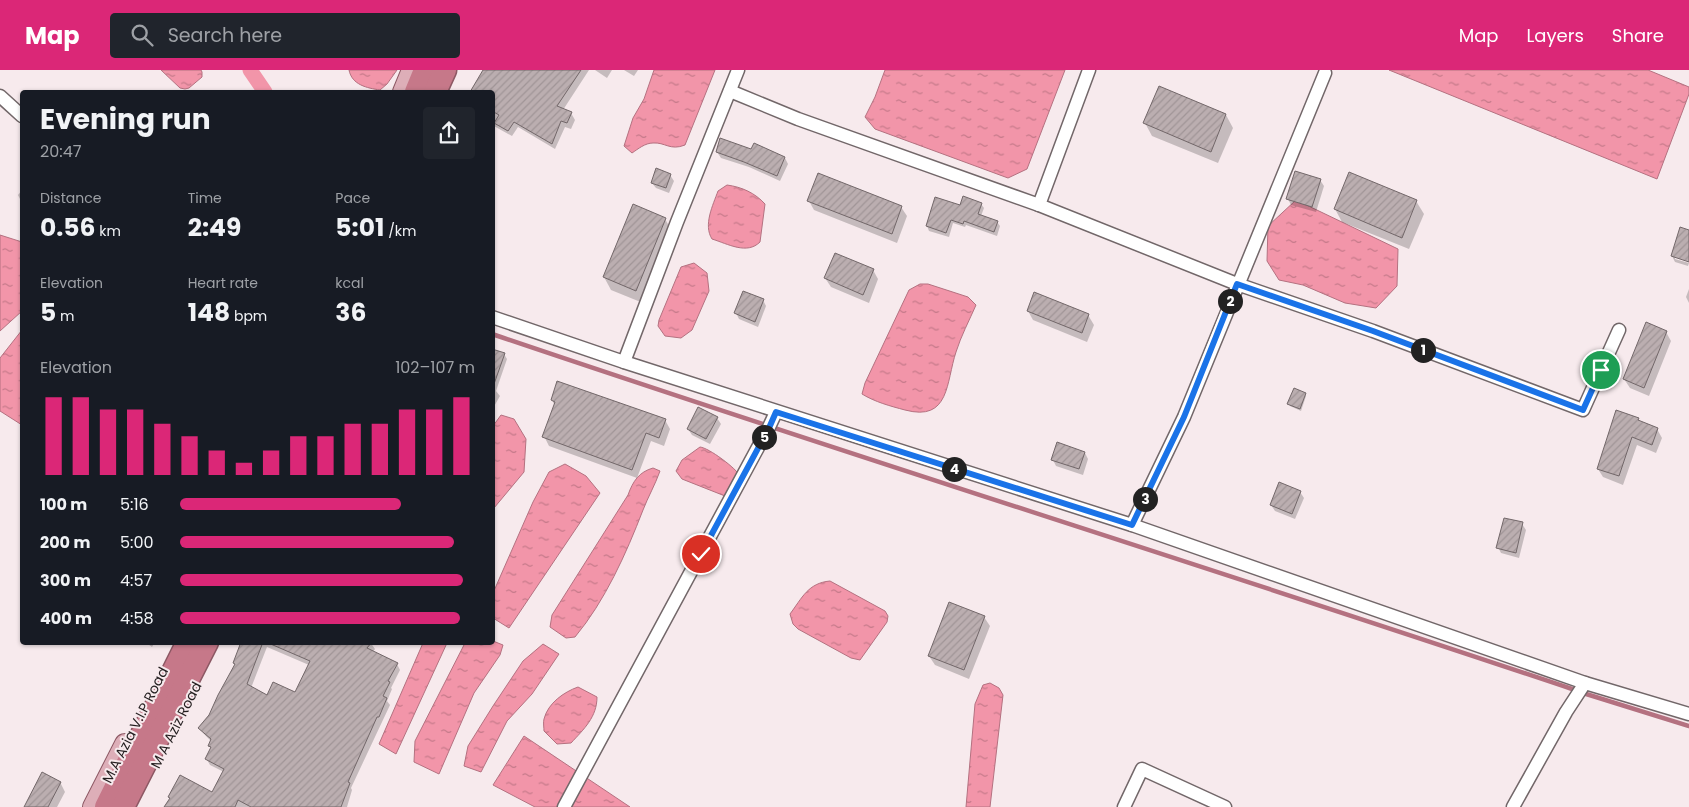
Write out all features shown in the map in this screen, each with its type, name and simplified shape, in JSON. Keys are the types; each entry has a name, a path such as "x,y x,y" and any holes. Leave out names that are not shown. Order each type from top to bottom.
{"highway":[{"path":"417,90 425,70"},
{"path":"437,90 444,70"},
{"path":"106,807 187,645"},
{"path":"123,807 205,645"}],"main road":[{"path":"404,90 412,70"},
{"path":"445,90 453,70"},
{"name":"M.A Azia V.I.P Road","path":"93,807 174,645"},
{"name":"M A Aziz Road","path":"134,807 215,645"}],"street":[{"path":"624,362 677,222 738,70"},
{"path":"1039,205 1089,70"},
{"path":"1132,525 1184,417 1325,73"},
{"path":"730,91 798,119 1039,205 1237,284 1373,331 1583,410 1619,330"},
{"path":"0,96 20,114"},
{"path":"495,318 776,412 1132,525 1585,683 1689,714"},
{"path":"564,807 776,412"},
{"path":"1513,807 1566,712 1585,683"},
{"path":"1124,807 1142,768 1225,807"}],"water":[{"path":"161,70 201,70 202,77 185,89 180,88"},
{"path":"349,70 397,70 380,90 361,85 353,79"},
{"path":"654,70 715,70 685,145 671,147 650,143 632,153 624,146 633,118 644,99"},
{"path":"885,70 1065,70 1027,169 1008,178 875,129 865,117"},
{"path":"1389,70 1648,70 1689,87 1689,94 1657,179"},
{"path":"727,185 748,191 765,204 760,242 755,246 743,248 731,246 712,239 709,233 710,215 718,191"},
{"path":"1296,200 1398,249 1397,286 1376,308 1345,303 1303,285 1279,280 1267,261 1268,226"},
{"path":"0,235 20,241 20,313 0,331"},
{"path":"694,263 707,273 709,291 692,330 681,338 665,336 658,326 659,320 681,267"},
{"path":"920,284 928,284 968,297 976,305 958,346 944,397 931,410 920,412 888,405 862,394 865,383 909,290"},
{"path":"20,333 20,424 0,411 0,358"},
{"path":"501,415 514,419 526,439 524,472 495,507 495,423"},
{"path":"700,447 722,459 741,477 725,496 682,479 676,471 682,460"},
{"path":"565,464 586,476 600,493 509,628 495,619 495,588 533,502 549,472"},
{"path":"653,468 660,471 614,576 586,623 575,637 566,638 550,627 552,615 628,495 634,481 644,472"},
{"path":"830,581 885,611 888,616 887,622 860,660 851,658 798,629 793,624 790,614 806,592 822,582"},
{"path":"495,642 503,645 500,655 474,693 439,774 414,762 415,741 464,645 495,645"},
{"path":"543,644 559,654 532,694 507,721 481,772 464,766 468,746 493,706 523,661"},
{"path":"422,645 446,645 396,754 379,744"},
{"path":"990,683 999,688 1003,695 990,807 966,807 975,704 983,685"},
{"path":"578,687 597,697 595,711 581,733 571,743 557,744 544,731 546,713 557,699"},
{"path":"524,736 630,807 535,807 493,785"}],"building":[{"path":"483,70 581,70 557,106 572,112 567,123 561,121 552,144 514,122 508,131 495,124 499,115 495,113 495,90 471,90"},
{"path":"1159,86 1226,114 1211,152 1143,123"},
{"path":"720,138 751,149 754,143 785,157 777,176 716,152"},
{"path":"656,168 671,174 666,188 651,183"},
{"path":"1295,171 1321,179 1312,207 1286,199"},
{"path":"1349,172 1417,200 1402,238 1334,209"},
{"path":"818,173 902,206 892,234 807,201"},
{"path":"963,196 982,203 978,214 998,221 994,232 964,221 963,224 951,220 946,233 926,226 935,197 960,205"},
{"path":"633,204 666,218 636,291 603,277"},
{"path":"1680,227 1689,230 1689,262 1671,256"},
{"path":"835,253 874,269 863,295 824,278"},
{"path":"743,291 764,299 755,322 734,313"},
{"path":"1034,292 1089,314 1082,333 1027,311"},
{"path":"1646,322 1667,331 1644,388 1623,379"},
{"path":"495,350 505,353 495,381"},
{"path":"557,381 666,419 659,438 646,433 632,470 542,437 555,402 551,400"},
{"path":"1294,388 1306,393 1300,409 1287,404"},
{"path":"698,407 718,417 706,439 687,429"},
{"path":"1616,410 1639,418 1638,420 1658,428 1652,445 1632,437 1619,476 1597,469"},
{"path":"1057,442 1085,452 1079,469 1051,460"},
{"path":"1279,482 1301,491 1292,514 1270,505"},
{"path":"1504,518 1523,522 1516,553 1496,548"},
{"path":"949,602 985,616 964,670 928,656"},
{"path":"240,645 262,645 247,684 267,695 273,682 295,692 310,661 273,645 370,645 367,648 398,663 388,681 390,682 383,696 387,698 348,782 350,783 341,807 251,807 238,800 235,807 164,807 180,775 212,792 224,769 205,759 211,747 208,746 211,739 198,728 209,715 235,664 233,663"},
{"path":"42,772 61,782 48,807 24,807"}],"waterway":[{"path":"250,70 264,90"},
{"path":"495,335 1575,690"},
{"path":"1583,693 1689,726"}],"route":[{"path":"701,554 776,412 1132,525 1184,417 1237,284 1373,331 1583,410 1601,370"}]}
